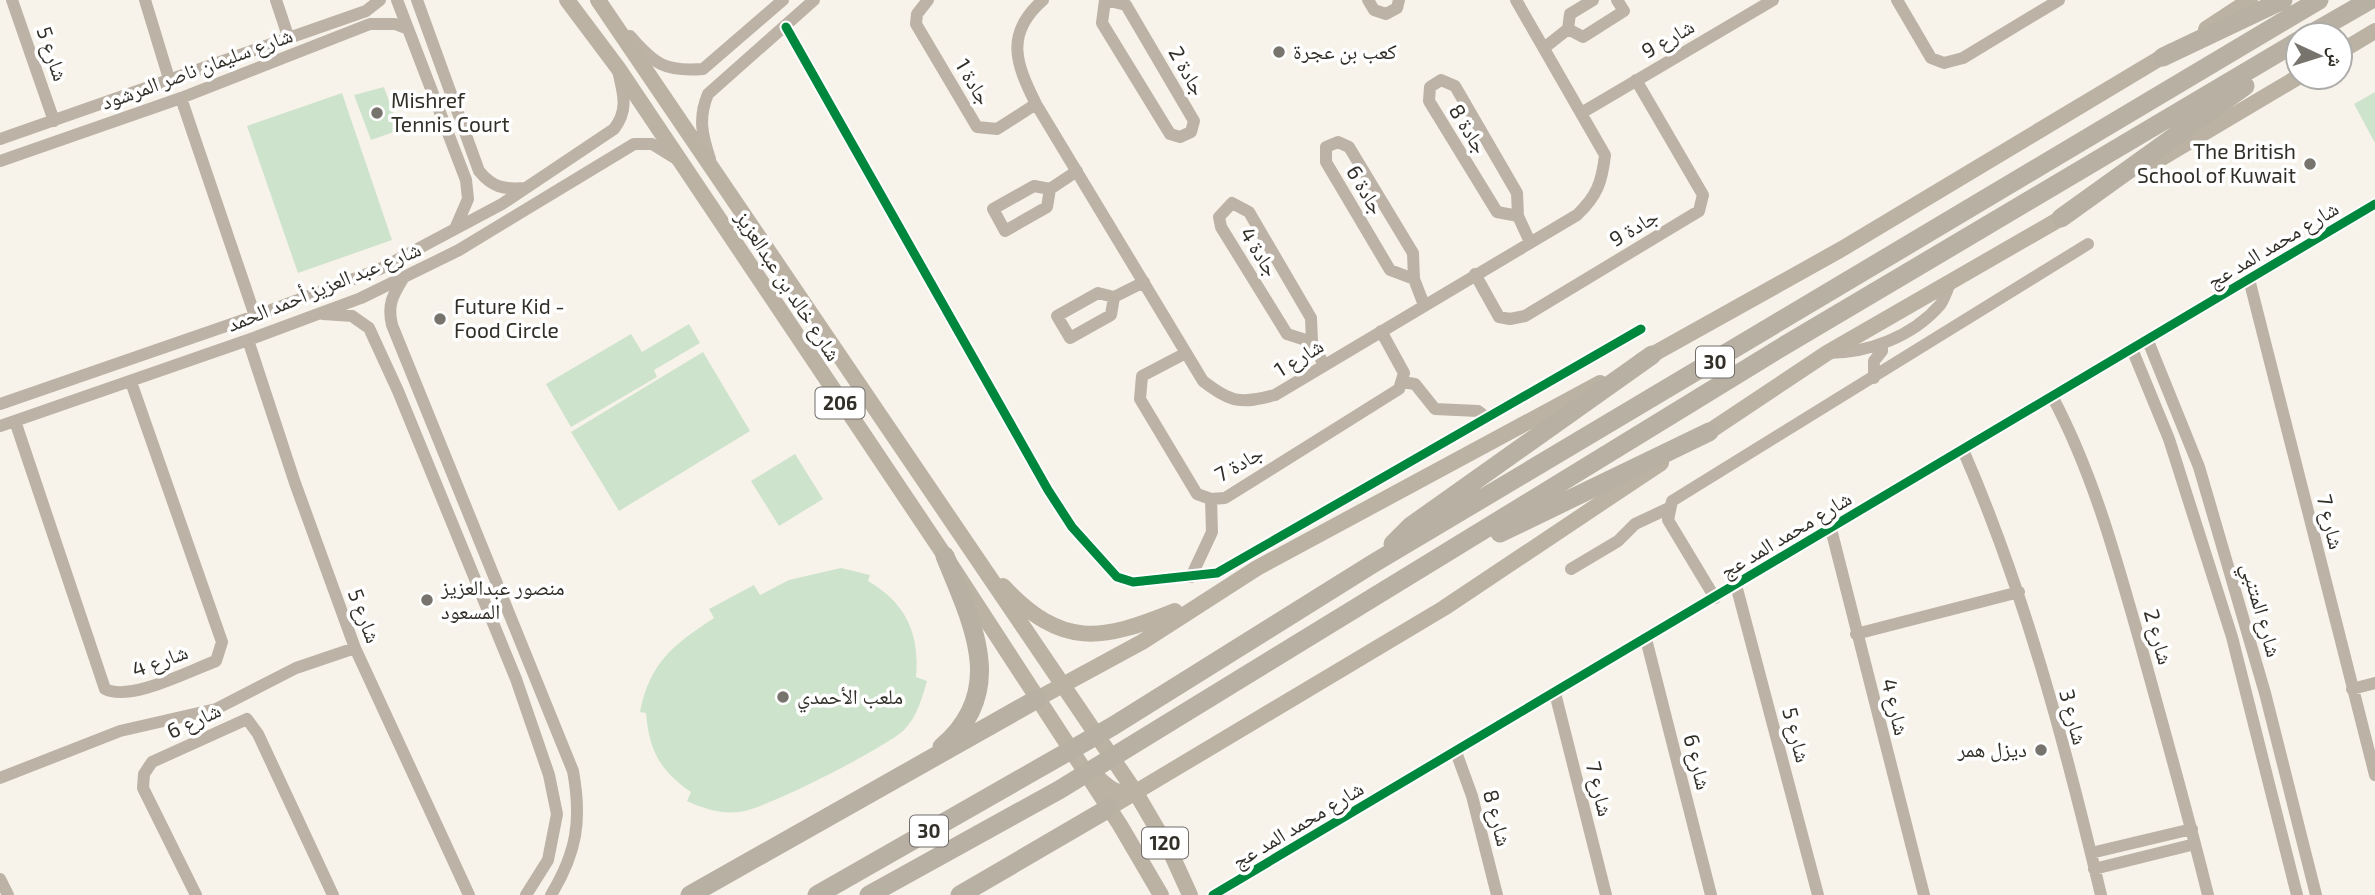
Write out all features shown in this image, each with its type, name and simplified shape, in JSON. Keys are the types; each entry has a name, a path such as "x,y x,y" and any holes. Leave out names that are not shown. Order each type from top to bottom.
{"highway":[{"path":"2163,57 2283,0"},
{"name":"30","path":"817,895 1113,726 1374,563 2319,0"},
{"path":"2333,21 2370,0"},
{"name":"30","path":"869,895 1059,790 1777,349 2284,50"},
{"path":"2061,218 2261,74 2284,54"},
{"path":"1374,563 1411,526 1652,355"},
{"path":"1465,543 1508,530 1709,432"},
{"path":"920,767 957,733 971,708 980,677 978,642 946,556"},
{"path":"690,895 1037,699"},
{"path":"960,895 1109,808"}],"main road":[{"name":"شارع خالد بن عبدالعزيز","path":"567,0 618,68 838,401 946,556 1065,744 1109,808"},
{"name":"شارع خالد بن عبدالعزيز","path":"598,0 856,385 1136,793"},
{"path":"1037,699 1142,642 1209,597 1840,250 2163,57 2250,0"},
{"path":"2354,44 2375,31"},
{"path":"1109,808 1444,608 1827,354 2284,85"},
{"path":"838,401 844,403 856,397 856,385"},
{"path":"967,547 1024,609 1070,631 1100,635 1129,630 1209,597"},
{"path":"1037,699 1064,705 1116,766"},
{"path":"1065,744 1113,791 1125,795 1136,793"},
{"name":"120","path":"1136,793 1164,840 1190,895"},
{"name":"120","path":"1109,808 1161,895"}],"street":[{"name":"شارع 5","path":"12,0 54,121"},
{"path":"145,0 170,82"},
{"path":"276,0 289,39"},
{"name":"شارع سليمان ناصر المرشود","path":"0,139 170,82 366,11 380,0"},
{"path":"397,0 466,180 468,199 454,230"},
{"path":"417,0 479,171 489,183 511,190 525,188"},
{"path":"598,0 651,60 669,68 686,70 703,69 714,62 783,0"},
{"path":"715,176 701,132 701,110 708,94 814,0"},
{"name":"جادة 1","path":"928,0 917,14 916,24 977,127 996,129 1036,104"},
{"name":"شارع 1","path":"1043,0 1026,16 1017,40 1018,67 1036,104 1144,282 1184,354 1203,381 1222,396 1246,403 1275,396 1577,215 1595,197 1602,180 1605,155 1517,0"},
{"name":"جادة 2","path":"1105,0 1126,5 1194,121 1191,132 1180,137 1170,134 1102,23 1105,0"},
{"path":"1368,0 1374,10 1386,14 1397,8 1399,0"},
{"path":"1544,48 1568,29 1570,14 1593,0"},
{"path":"1568,29 1583,37 1624,11 1617,0"},
{"name":"شارع 9","path":"1583,112 1773,0"},
{"path":"1898,0 1931,58 1944,63 1963,58 2059,0"},
{"path":"366,11 370,24"},
{"name":"شارع سليمان ناصر المرشود","path":"0,160 181,98 370,24 395,24 408,29"},
{"path":"786,27 1048,490 1073,527 1117,577 1133,582 1217,573 1642,329"},
{"path":"714,62 710,69 710,78 725,80"},
{"name":"شارع عبد العزيز أحمد الحمد","path":"0,404 256,316 380,269 454,230 525,188 614,129 622,118 625,101 618,68"},
{"name":"جادة 8","path":"1518,216 1497,212 1429,101 1430,87 1441,80 1455,86 1517,193 1518,216 1530,242"},
{"name":"جادة 9","path":"1475,274 1499,317 1510,319 1525,316 1699,211 1703,195 1636,80"},
{"path":"181,98 256,316"},
{"path":"113,101 119,120"},
{"path":"452,142 465,133"},
{"name":"جادة 6","path":"1414,279 1390,270 1326,162 1326,147 1338,142 1349,147 1413,253 1414,279 1424,305"},
{"name":"شارع عبد العزيز أحمد الحمد","path":"0,426 319,314 404,277 459,250 634,144 652,144 681,162"},
{"path":"590,145 603,149 601,163"},
{"path":"1050,189 1047,207 1005,231 993,209 1034,186 1050,189 1077,171"},
{"name":"جادة 4","path":"1312,342 1287,334 1221,227 1219,216 1231,203 1249,212 1311,318 1312,342 1324,365"},
{"name":"شارع محمد المد عج","path":"1213,895 2375,204"},
{"path":"1714,598 1668,520 1672,501 2088,244"},
{"path":"404,277 390,299 389,312 414,384 573,771 579,805 574,848 551,895"},
{"path":"1827,354 1855,353 1882,345 1941,304 1952,279"},
{"name":"شارع 7","path":"2249,279 2375,775"},
{"path":"1115,296 1111,315 1070,338 1057,316 1098,293 1115,296 1144,282"},
{"path":"319,314 352,316 369,328 398,391 516,679 549,775 557,814 548,860 526,895"},
{"path":"1381,331 1404,373 1402,382 1415,384 1435,408 1478,411 1487,418"},
{"name":"شارع 5","path":"248,340 295,484 355,648 469,895"},
{"name":"شارع المتنبي","path":"2148,341 2203,478 2265,693 2314,895"},
{"path":"1874,378 1874,361 1882,351 1882,345"},
{"name":"شارع المتنبي","path":"2132,349 2169,439 2232,637 2297,895"},
{"name":"جادة 7","path":"1184,354 1142,376 1140,399 1197,494 1211,499 1225,498 1399,389 1402,382"},
{"path":"73,379 69,391 79,400"},
{"name":"شارع 4","path":"15,421 105,689 115,694 132,692 216,661 222,642 131,382"},
{"path":"398,391 404,384 414,384"},
{"name":"شارع 2","path":"2052,396 2067,425 2109,532 2208,895"},
{"name":"شارع 3","path":"1963,450 2019,592 2101,895"},
{"path":"1191,577 1212,532 1211,499"},
{"path":"1571,569 1618,541 1634,524 1669,508"},
{"name":"شارع 4","path":"1831,529 1924,895"},
{"name":"شارع 5","path":"1736,585 1818,895"},
{"path":"1856,634 2019,592"},
{"name":"شارع 6","path":"1646,639 1711,895"},
{"path":"0,778 120,731 216,709 296,668 355,648"},
{"path":"509,662 526,654"},
{"path":"516,679 534,673"},
{"path":"2352,689 2375,683"},
{"path":"245,692 247,719"},
{"name":"شارع 7","path":"1555,693 1606,895"},
{"name":"شارع 6","path":"196,895 143,788 144,774 152,762 247,719 258,734 333,895"},
{"name":"شارع 8","path":"1456,752 1472,796 1497,895"},
{"path":"2091,853 2192,829"},
{"path":"2283,839 2290,837 2300,844 2314,895"},
{"path":"2094,869 2195,844"},
{"path":"0,879 8,895"}],"green space":[{"name":"Mishref Tennis Court","path":"384,87 399,130 371,140 354,95"},
{"path":"2375,92 2375,143 2354,104"},
{"path":"342,93 392,240 298,273 247,126"},
{"path":"689,324 700,343 654,370 657,377 571,427 546,384 631,334 642,352"},
{"path":"703,352 750,431 619,511 571,432"},
{"path":"795,454 823,499 779,526 751,481"},
{"name":"ملعب الأحمدي","path":"841,568 870,575 868,581 892,599 908,621 916,647 916,677 927,681 912,719 904,730 874,750 824,777 752,809 719,812 687,801 691,792 664,768 653,749 646,713 640,712 644,695 657,667 675,646 714,618 709,609 754,585 760,595 789,580"}],"cycle path":[{"path":"786,27 1048,490 1072,527 1117,577 1133,582 1217,573 1641,329"},
{"path":"1213,895 2375,204"}],"place":[{"name":"كعب بن عجرة","path":"1279,52"},
{"name":"Mishref Tennis Court","path":"377,113"},
{"name":"The British School of Kuwait","path":"2310,164"},
{"name":"Future Kid - Food Circle","path":"440,319"},
{"name":"منصور عبدالعزيز المسعود","path":"427,600"},
{"name":"ملعب الأحمدي","path":"783,697"},
{"name":"ديزل همر","path":"2041,750"}]}
